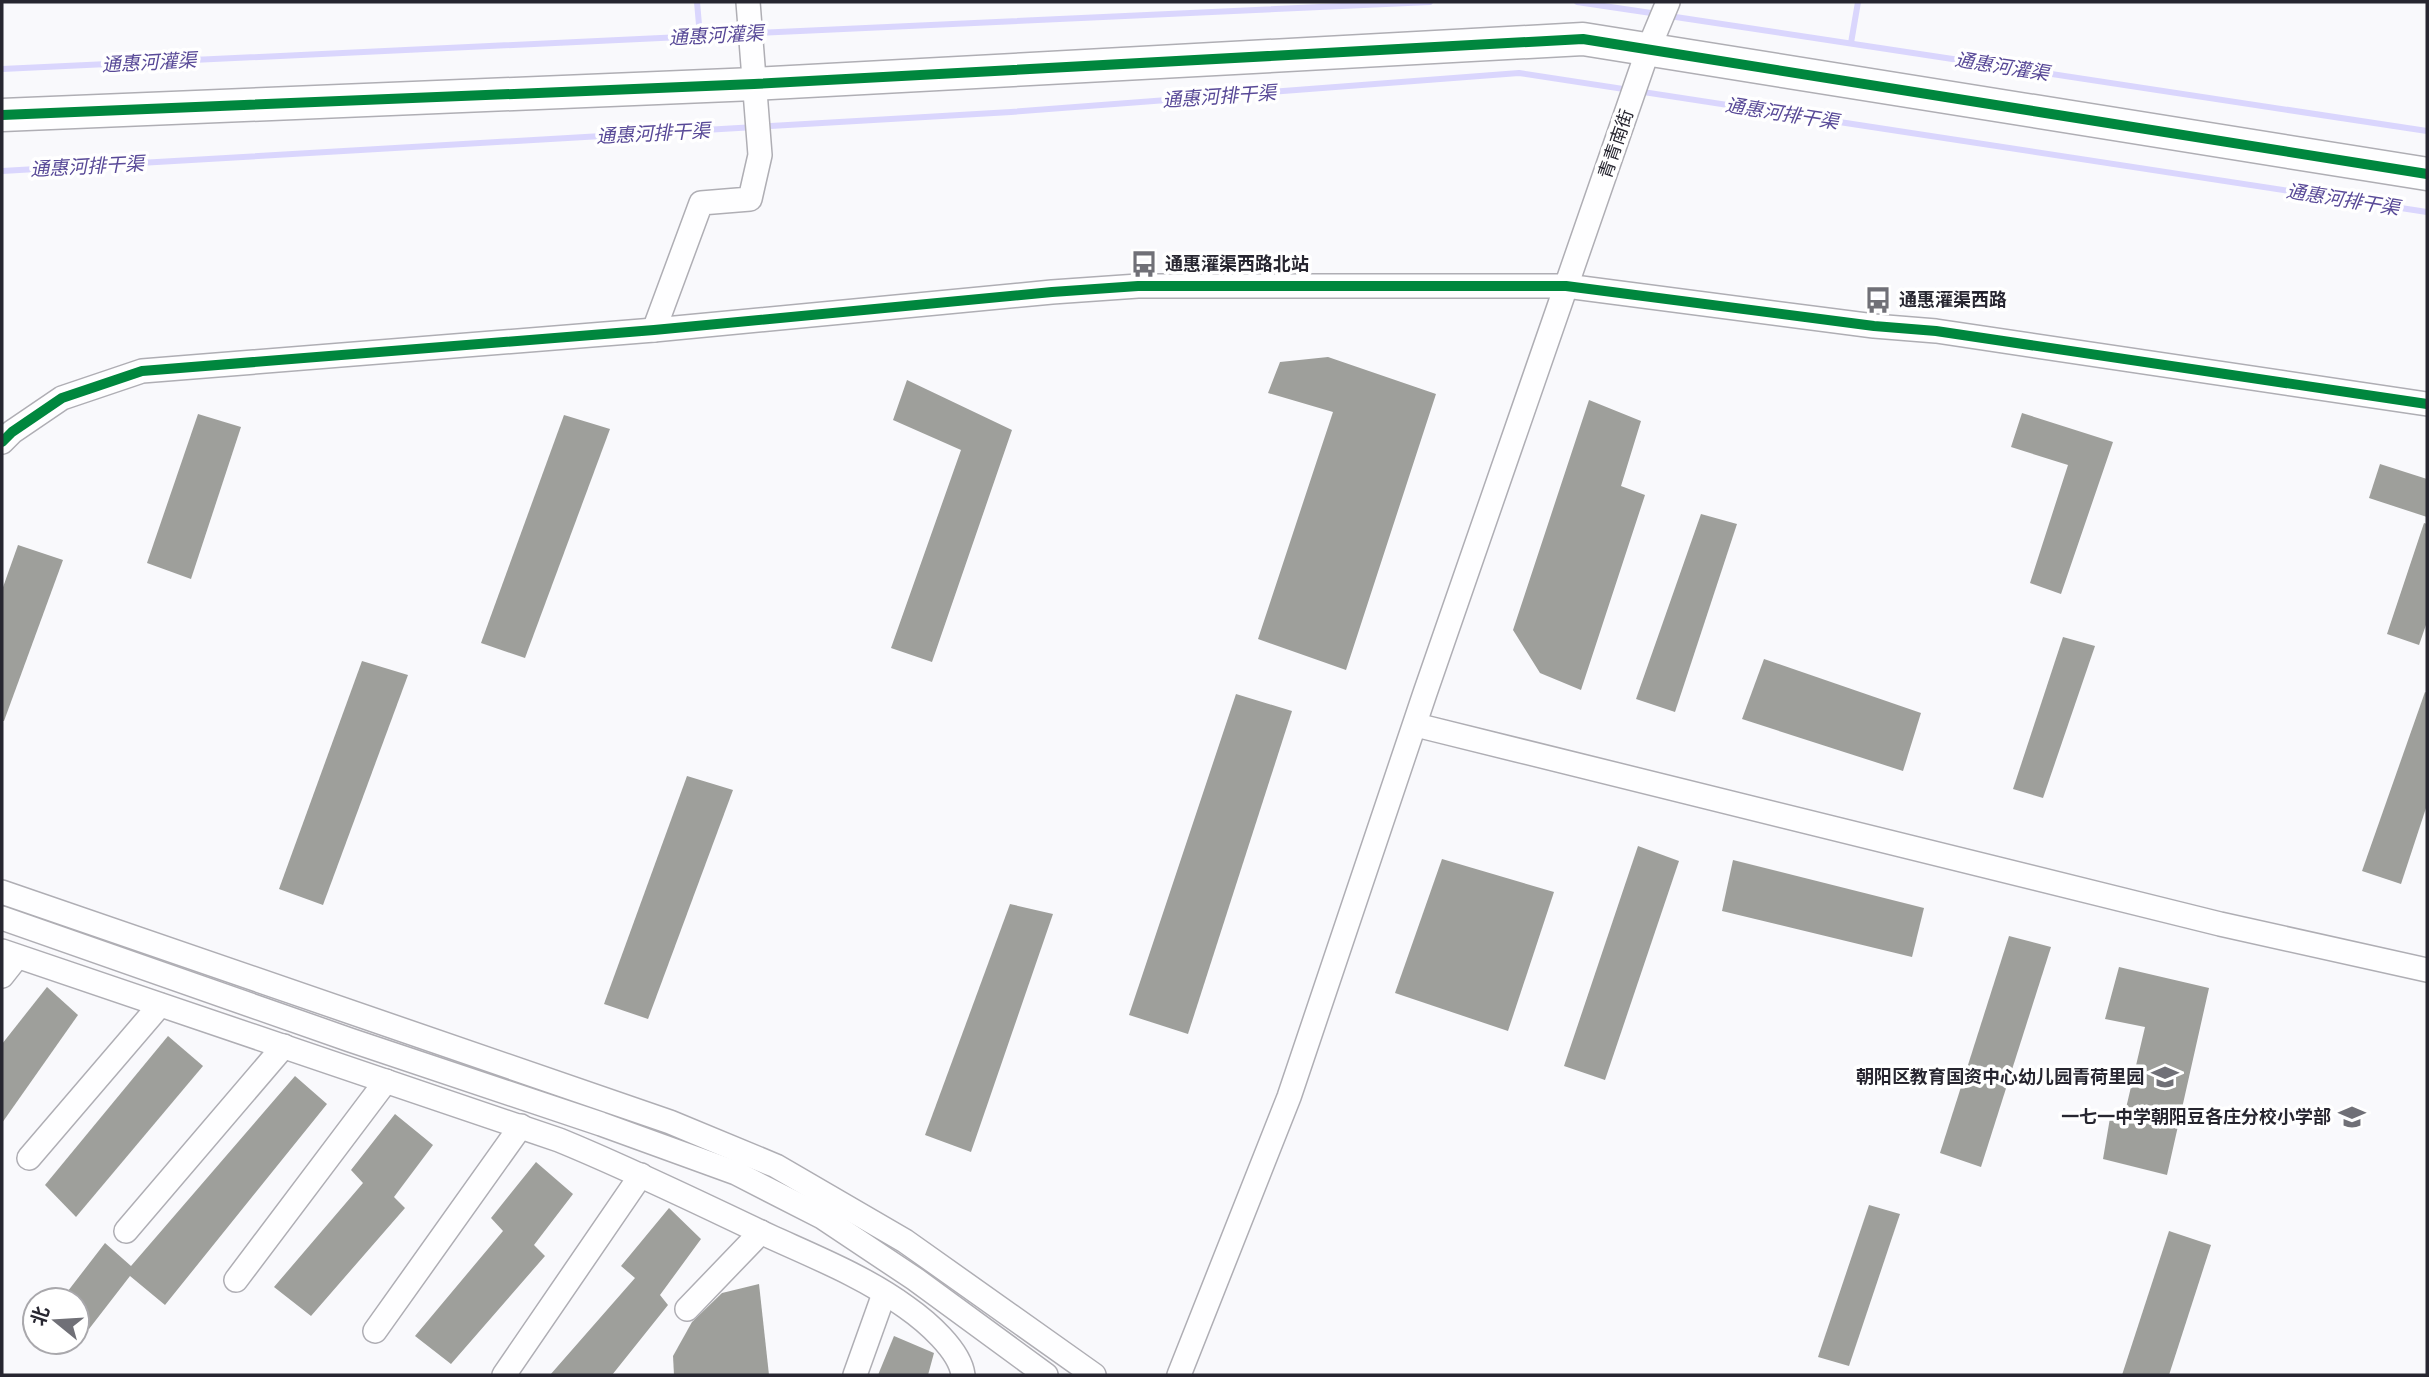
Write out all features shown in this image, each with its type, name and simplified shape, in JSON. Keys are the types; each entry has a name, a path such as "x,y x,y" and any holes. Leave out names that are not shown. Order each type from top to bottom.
{"street":[{"path":"654,330 701,202 750,199 760,155 748,10"},
{"path":"2,115 754,84 1583,39 1660,20 2427,174"},
{"name":"青青南街","path":"1179,1375 1289,1097 1566,286 1660,20"},
{"path":"2,442 12,432 62,398 142,371 654,330 1138,286 1566,286 1860,324 1936,331 2427,404"},
{"path":"1416,725 2220,924 2427,970"},
{"path":"2,892 670,1122 776,1166 905,1241 1094,1375"},
{"path":"2,918 736,1173 822,1217 915,1279 1046,1375"},
{"path":"2,976 9,954 559,1140 641,1175 852,1275 907,1307 944,1340 961,1364 962,1375"},
{"path":"29,1158 160,1005"},
{"path":"126,1231 284,1046"},
{"path":"236,1280 386,1081"},
{"path":"376,1331 520,1126"},
{"path":"504,1375 641,1175"},
{"path":"687,1309 761,1232"},
{"path":"855,1375 884,1294"}],"building":[{"path":"1328,357 1436,394 1346,670 1258,639 1333,412 1268,393 1280,362"},
{"path":"907,380 1012,430 932,662 891,648 961,450 893,420"},
{"path":"1589,400 1641,421 1621,486 1645,495 1581,690 1540,673 1513,630"},
{"path":"2022,413 2113,442 2061,594 2030,583 2068,465 2011,447"},
{"path":"198,414 241,427 191,579 147,563"},
{"path":"564,415 610,429 525,658 481,643"},
{"path":"2380,464 2427,479 2427,517 2369,498"},
{"path":"1701,514 1737,524 1675,712 1636,699"},
{"path":"2424,523 2427,524 2427,622 2419,645 2387,634"},
{"path":"18,545 63,560 2,721 2,590"},
{"path":"2063,637 2095,646 2043,798 2013,789"},
{"path":"1764,659 1921,713 1903,771 1742,719"},
{"path":"362,661 408,675 323,905 279,889"},
{"path":"2425,692 2427,805 2401,884 2362,871"},
{"path":"1236,694 1292,711 1188,1034 1129,1015"},
{"path":"687,776 733,790 648,1019 604,1004"},
{"path":"1638,846 1679,861 1605,1080 1564,1066"},
{"path":"1442,859 1554,892 1508,1031 1395,993"},
{"path":"1733,860 1924,908 1912,957 1722,911"},
{"path":"1010,904 1053,914 971,1152 925,1135"},
{"path":"2009,936 2051,947 1981,1167 1940,1153"},
{"path":"2119,967 2209,988 2167,1175 2103,1159 2110,1118 2123,1121 2145,1027 2105,1019"},
{"path":"47,987 78,1015 2,1123 2,1044"},
{"path":"168,1036 203,1066 76,1217 45,1185"},
{"path":"295,1076 327,1104 165,1305 130,1276 91,1326 91,1286 72,1286 105,1243 131,1266"},
{"path":"395,1114 433,1145 394,1197 405,1208 311,1316 274,1287 363,1183 351,1170"},
{"path":"536,1162 573,1194 534,1245 545,1256 451,1364 415,1336 503,1231 491,1218"},
{"path":"1869,1205 1900,1214 1849,1366 1818,1357"},
{"path":"669,1208 701,1239 660,1295 668,1305 612,1375 550,1375 635,1278 621,1266"},
{"path":"2169,1231 2211,1245 2169,1375 2122,1375"},
{"path":"759,1284 769,1375 674,1375 673,1356 692,1322 722,1293"},
{"path":"894,1336 934,1353 928,1375 878,1375"}],"waterway":[{"path":"697,2 700,36"},
{"name":"通惠河灌渠","path":"755,33 1430,2"},
{"name":"通惠河灌渠","path":"1577,2 1658,14"},
{"path":"1851,43 1858,2"},
{"name":"通惠河灌渠","path":"1669,16 2427,131"},
{"name":"通惠河灌渠","path":"2,69 745,34"},
{"name":"通惠河排干渠","path":"2,171 1011,112 1519,73 2427,212"}],"cycle path":[{"path":"2,115 754,84 1583,39 2427,174"},
{"path":"2,442 12,432 62,398 142,371 654,330 1138,286 1566,286 1874,326 1936,331 2427,404"}],"place":[{"name":"通惠灌渠西路北站","path":"1144,264"},
{"name":"通惠灌渠西路","path":"1878,300"},
{"name":"朝阳区教育国资中心幼儿园青荷里园","path":"2165,1077"},
{"name":"一七一中学朝阳豆各庄分校小学部","path":"2352,1117"}]}
